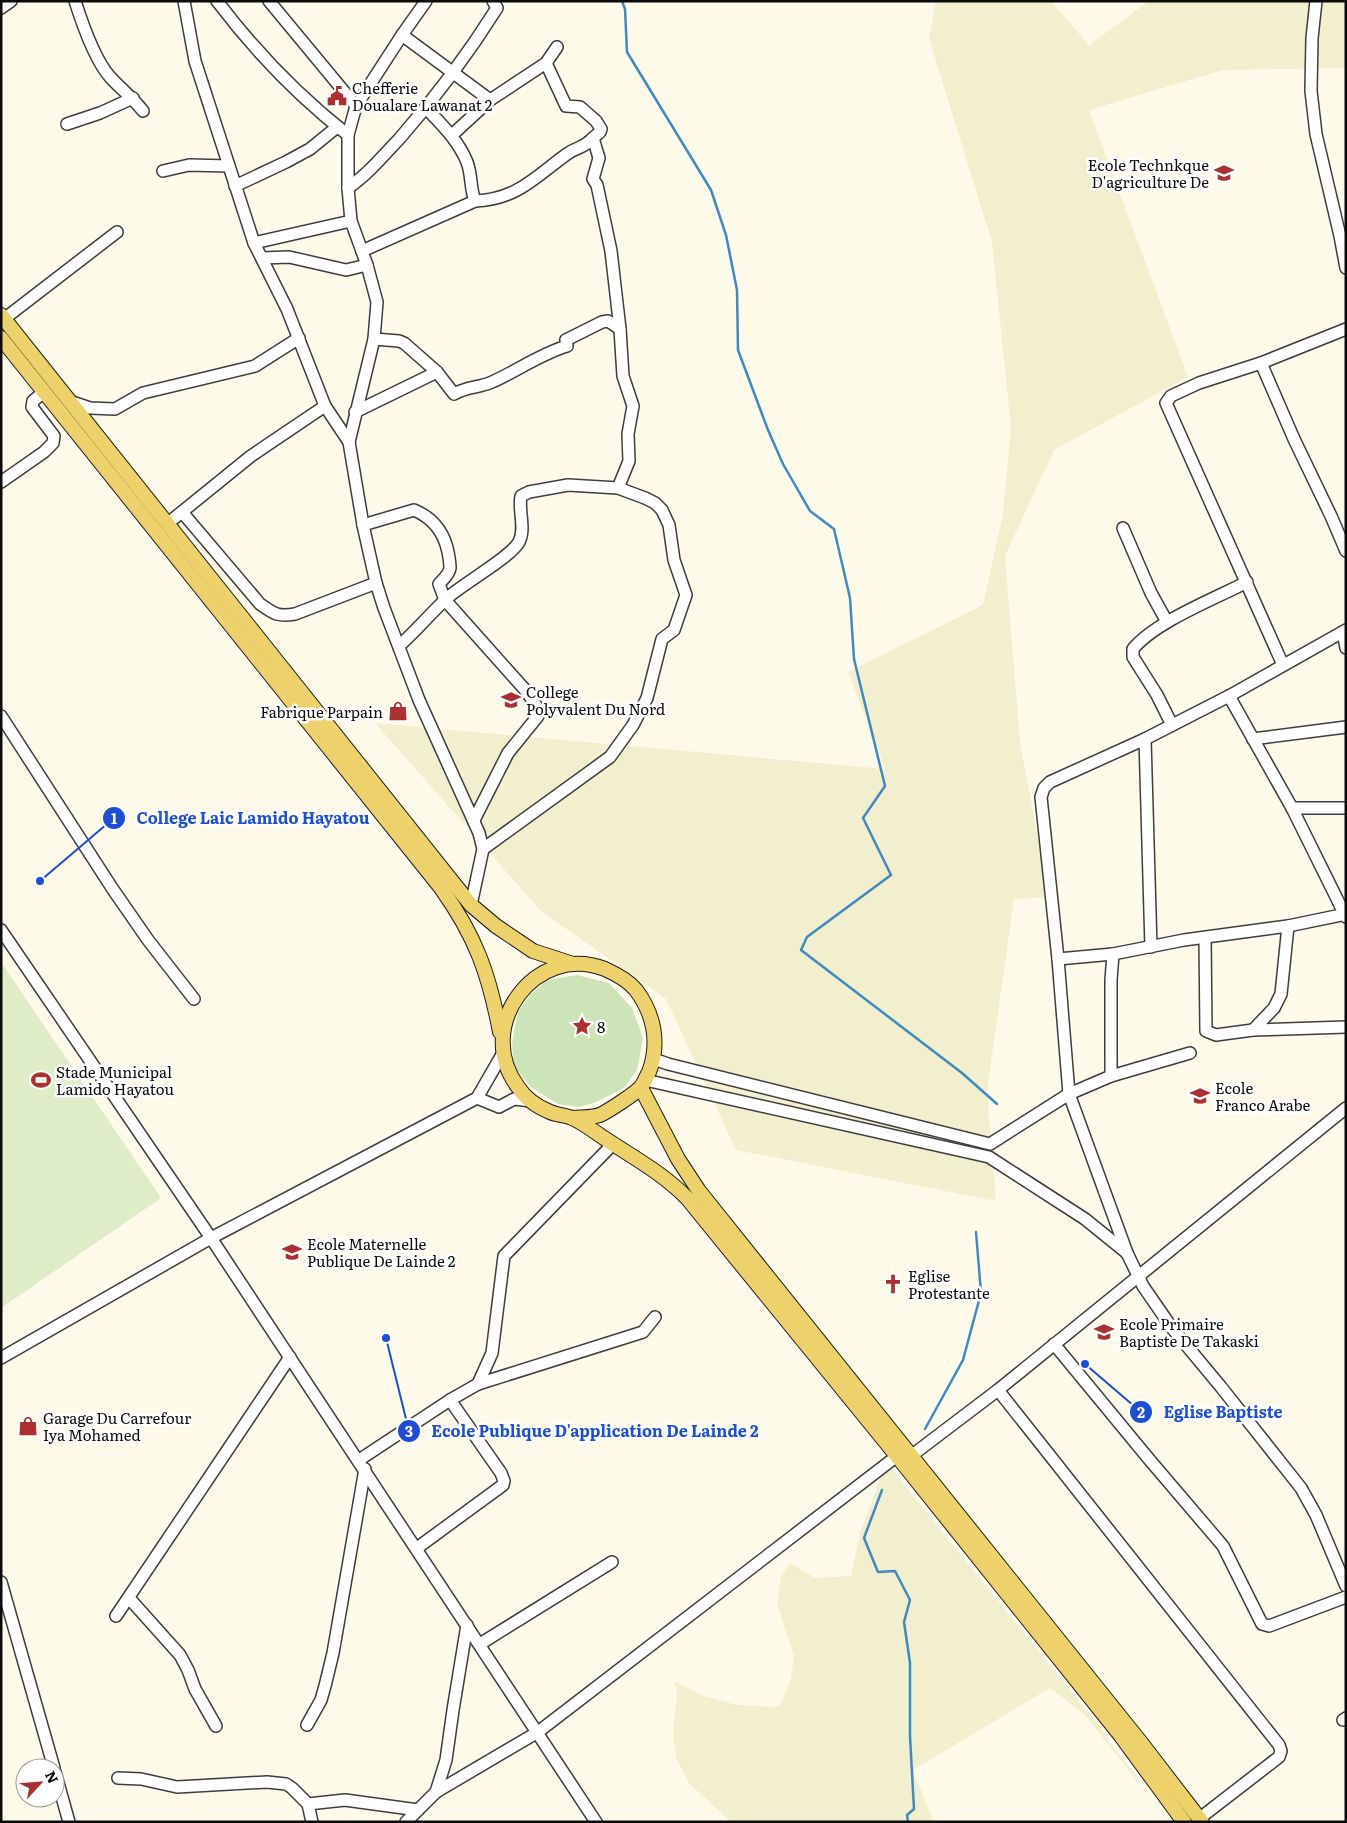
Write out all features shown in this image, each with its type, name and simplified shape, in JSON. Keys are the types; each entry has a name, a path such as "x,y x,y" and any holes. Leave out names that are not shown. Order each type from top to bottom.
{"main road":[{"path":"3,317 471,905 514,939 533,951 574,964 602,968 616,973 633,986 645,1003 655,1030 654,1059 643,1084 601,1115 573,1118"},
{"path":"1,338 435,881 460,915 474,943 486,974 508,1071 518,1087 531,1101 550,1112 573,1118 658,1172 686,1198 904,1456 1201,1820"},
{"path":"503,1049 506,1016 521,990 545,971 574,964"},
{"path":"643,1084 678,1159 699,1191 1121,1736 1184,1822"}],"street":[{"path":"1,8 11,1"},
{"path":"75,1 100,62 110,76 133,98 143,111"},
{"path":"197,1 185,4 195,60 254,243 287,309 325,406 349,442"},
{"path":"217,1 274,70 348,135"},
{"path":"269,1 356,106"},
{"path":"426,1 356,106 348,135 348,188 351,221 367,265 377,302 374,339 368,370 355,412 349,442 363,525 376,583 420,700 474,820 483,849 471,905"},
{"path":"348,188 363,178 373,168 453,74 497,8 493,1"},
{"path":"1314,5 1311,91 1316,134 1346,268"},
{"path":"402,35 490,100"},
{"path":"452,135 490,100 546,63 557,47"},
{"path":"362,251 475,201 503,197 526,186 568,153 586,146 600,132 600,126 588,113 580,107 566,106 546,63"},
{"path":"67,124 100,114 133,98"},
{"path":"426,108 452,135 467,163 475,201"},
{"path":"235,186 310,149 337,127"},
{"path":"593,138 599,158 593,179 597,185 611,252 620,329 623,376 633,406 628,434 629,461 618,488"},
{"path":"163,171 189,165 229,166"},
{"path":"254,243 351,221"},
{"path":"3,317 117,232"},
{"path":"262,258 289,257 346,270 367,265"},
{"path":"374,339 404,343 438,372 454,394 464,388 490,383 552,351 567,346 566,340 602,322 608,321 620,329"},
{"path":"1283,665 1166,404 1171,396 1199,383 1261,363 1346,329"},
{"path":"69,401 90,408 115,409 142,392 255,366 299,338"},
{"path":"1261,363 1346,552"},
{"path":"355,412 438,372"},
{"path":"1,482 44,452 53,443 54,436 32,407 34,401 45,391"},
{"path":"167,524 251,456 325,406"},
{"path":"399,646 445,600 506,555 518,543 522,528 520,504 522,496 529,492 568,485 618,488 655,503 662,510 669,525 674,560 686,595 674,630 662,639 647,698 633,725 610,757 483,849"},
{"path":"363,525 414,510 427,516 442,533 446,541 450,568 439,584 445,600 527,692 537,707 538,716 508,753 474,820"},
{"path":"182,512 260,604 274,614 295,614 376,583"},
{"path":"1123,528 1155,602 1167,622"},
{"path":"1172,725 1157,695 1133,657 1133,649 1141,639 1167,622 1246,582"},
{"path":"1346,648 1345,631 1229,696 1145,739 1050,782 1044,788 1041,797 1058,959 1069,1094 1127,1253 1154,1304 1301,1488 1316,1515 1346,1586"},
{"path":"1058,959 1113,954 1184,940 1288,926 1345,915 1292,808 1229,696"},
{"path":"1,716 112,888 148,940 194,999"},
{"path":"1253,739 1346,727"},
{"path":"1145,739 1151,947"},
{"path":"1292,808 1346,808"},
{"path":"1253,1030 1274,1008 1281,994 1288,926"},
{"path":"1,930 211,1238 596,1822"},
{"path":"1205,938 1206,1031 1216,1034 1253,1030 1346,1027"},
{"path":"1111,1076 1111,980 1113,954"},
{"path":"1,1358 211,1238 477,1098 503,1049"},
{"path":"654,1059 990,1144 1069,1094 1111,1076 1190,1053"},
{"path":"643,1084 989,1157 1085,1219 1127,1253"},
{"path":"477,1098 499,1107 514,1099 531,1101"},
{"path":"406,1822 436,1792 538,1732 904,1456 998,1390 1346,1108"},
{"path":"478,1384 492,1353 504,1256 613,1144"},
{"path":"307,1725 321,1700 333,1653 362,1465 450,1400 478,1384 643,1332 655,1317"},
{"path":"1054,1344 1223,1546 1262,1624 1269,1626 1346,1598"},
{"path":"116,1616 290,1357"},
{"path":"998,1390 1279,1745 1281,1750 1279,1757 1201,1820"},
{"path":"417,1548 503,1485 504,1481 501,1473 450,1400"},
{"path":"480,1644 612,1562"},
{"path":"1,1582 51,1758"},
{"path":"129,1598 180,1655 195,1689 216,1726"},
{"path":"436,1792 446,1760 452,1710 467,1625"},
{"path":"118,1778 141,1779 177,1786 267,1782 286,1784 308,1804 312,1822"},
{"path":"308,1804 344,1800 418,1810"},
{"path":"65,1808 69,1822"}],"shaded area":[{"path":"936,1 1051,1 1089,45 1149,1 1346,1 1346,68 1223,70 1089,110 1188,377 1054,450 1005,556 1020,742 1049,897 1014,899 987,1090 996,1201 736,1150 666,999 541,911 375,723 885,769 848,672 983,605 1003,514 1011,428 992,242 929,39"},
{"path":"886,1462 1101,1728 1115,1750 1135,1773 1143,1788 1084,1714 1050,1688 913,1770 934,1822 731,1822 689,1783 676,1758 673,1732 677,1694 674,1681 703,1696 737,1705 779,1707 791,1678 794,1656 777,1604 781,1576 790,1563 815,1578 851,1576 860,1533"}],"green space":[{"name":"Stade Municipal Lamido Hayatou","path":"1,962 161,1198 1,1308"},
{"path":"577,975 609,983 632,1008 643,1038 637,1070 624,1088 594,1103 579,1107 558,1104 531,1087 514,1067 512,1043 518,1012 531,994 547,980"}],"waterway":[{"path":"622,1 625,9 627,52 711,190 726,235 737,290 738,350 768,430 783,464 810,511 834,529 850,598 854,659 885,786 863,818 891,875 807,937 801,950 962,1073 997,1104"},
{"path":"925,1429 963,1360 981,1293 976,1232"},
{"path":"882,1490 864,1538 878,1572 895,1571 910,1600 904,1622 910,1663 910,1736 914,1809 907,1815 908,1822"}],"place":[{"name":"Chefferie Doualare Lawanat 2","path":"337,96"},
{"name":"Ecole Technkque D'agriculture De","path":"1224,173"},
{"name":"College Polyvalent Du Nord","path":"511,700"},
{"name":"Fabrique Parpain","path":"398,711"},
{"name":"College Laic Lamido Hayatou","path":"40,881"},
{"name":"8","path":"582,1026"},
{"name":"Stade Municipal Lamido Hayatou","path":"41,1080"},
{"name":"Ecole Franco Arabe","path":"1200,1096"},
{"name":"Ecole Maternelle Publique De Lainde 2","path":"292,1252"},
{"name":"Eglise Protestante","path":"893,1284"},
{"name":"Ecole Primaire Baptiste De Takaski","path":"1104,1332"},
{"name":"Ecole Publique D'application De Lainde 2","path":"386,1338"},
{"name":"Eglise Baptiste","path":"1085,1364"},
{"name":"Garage Du Carrefour Iya Mohamed","path":"28,1426"}]}
